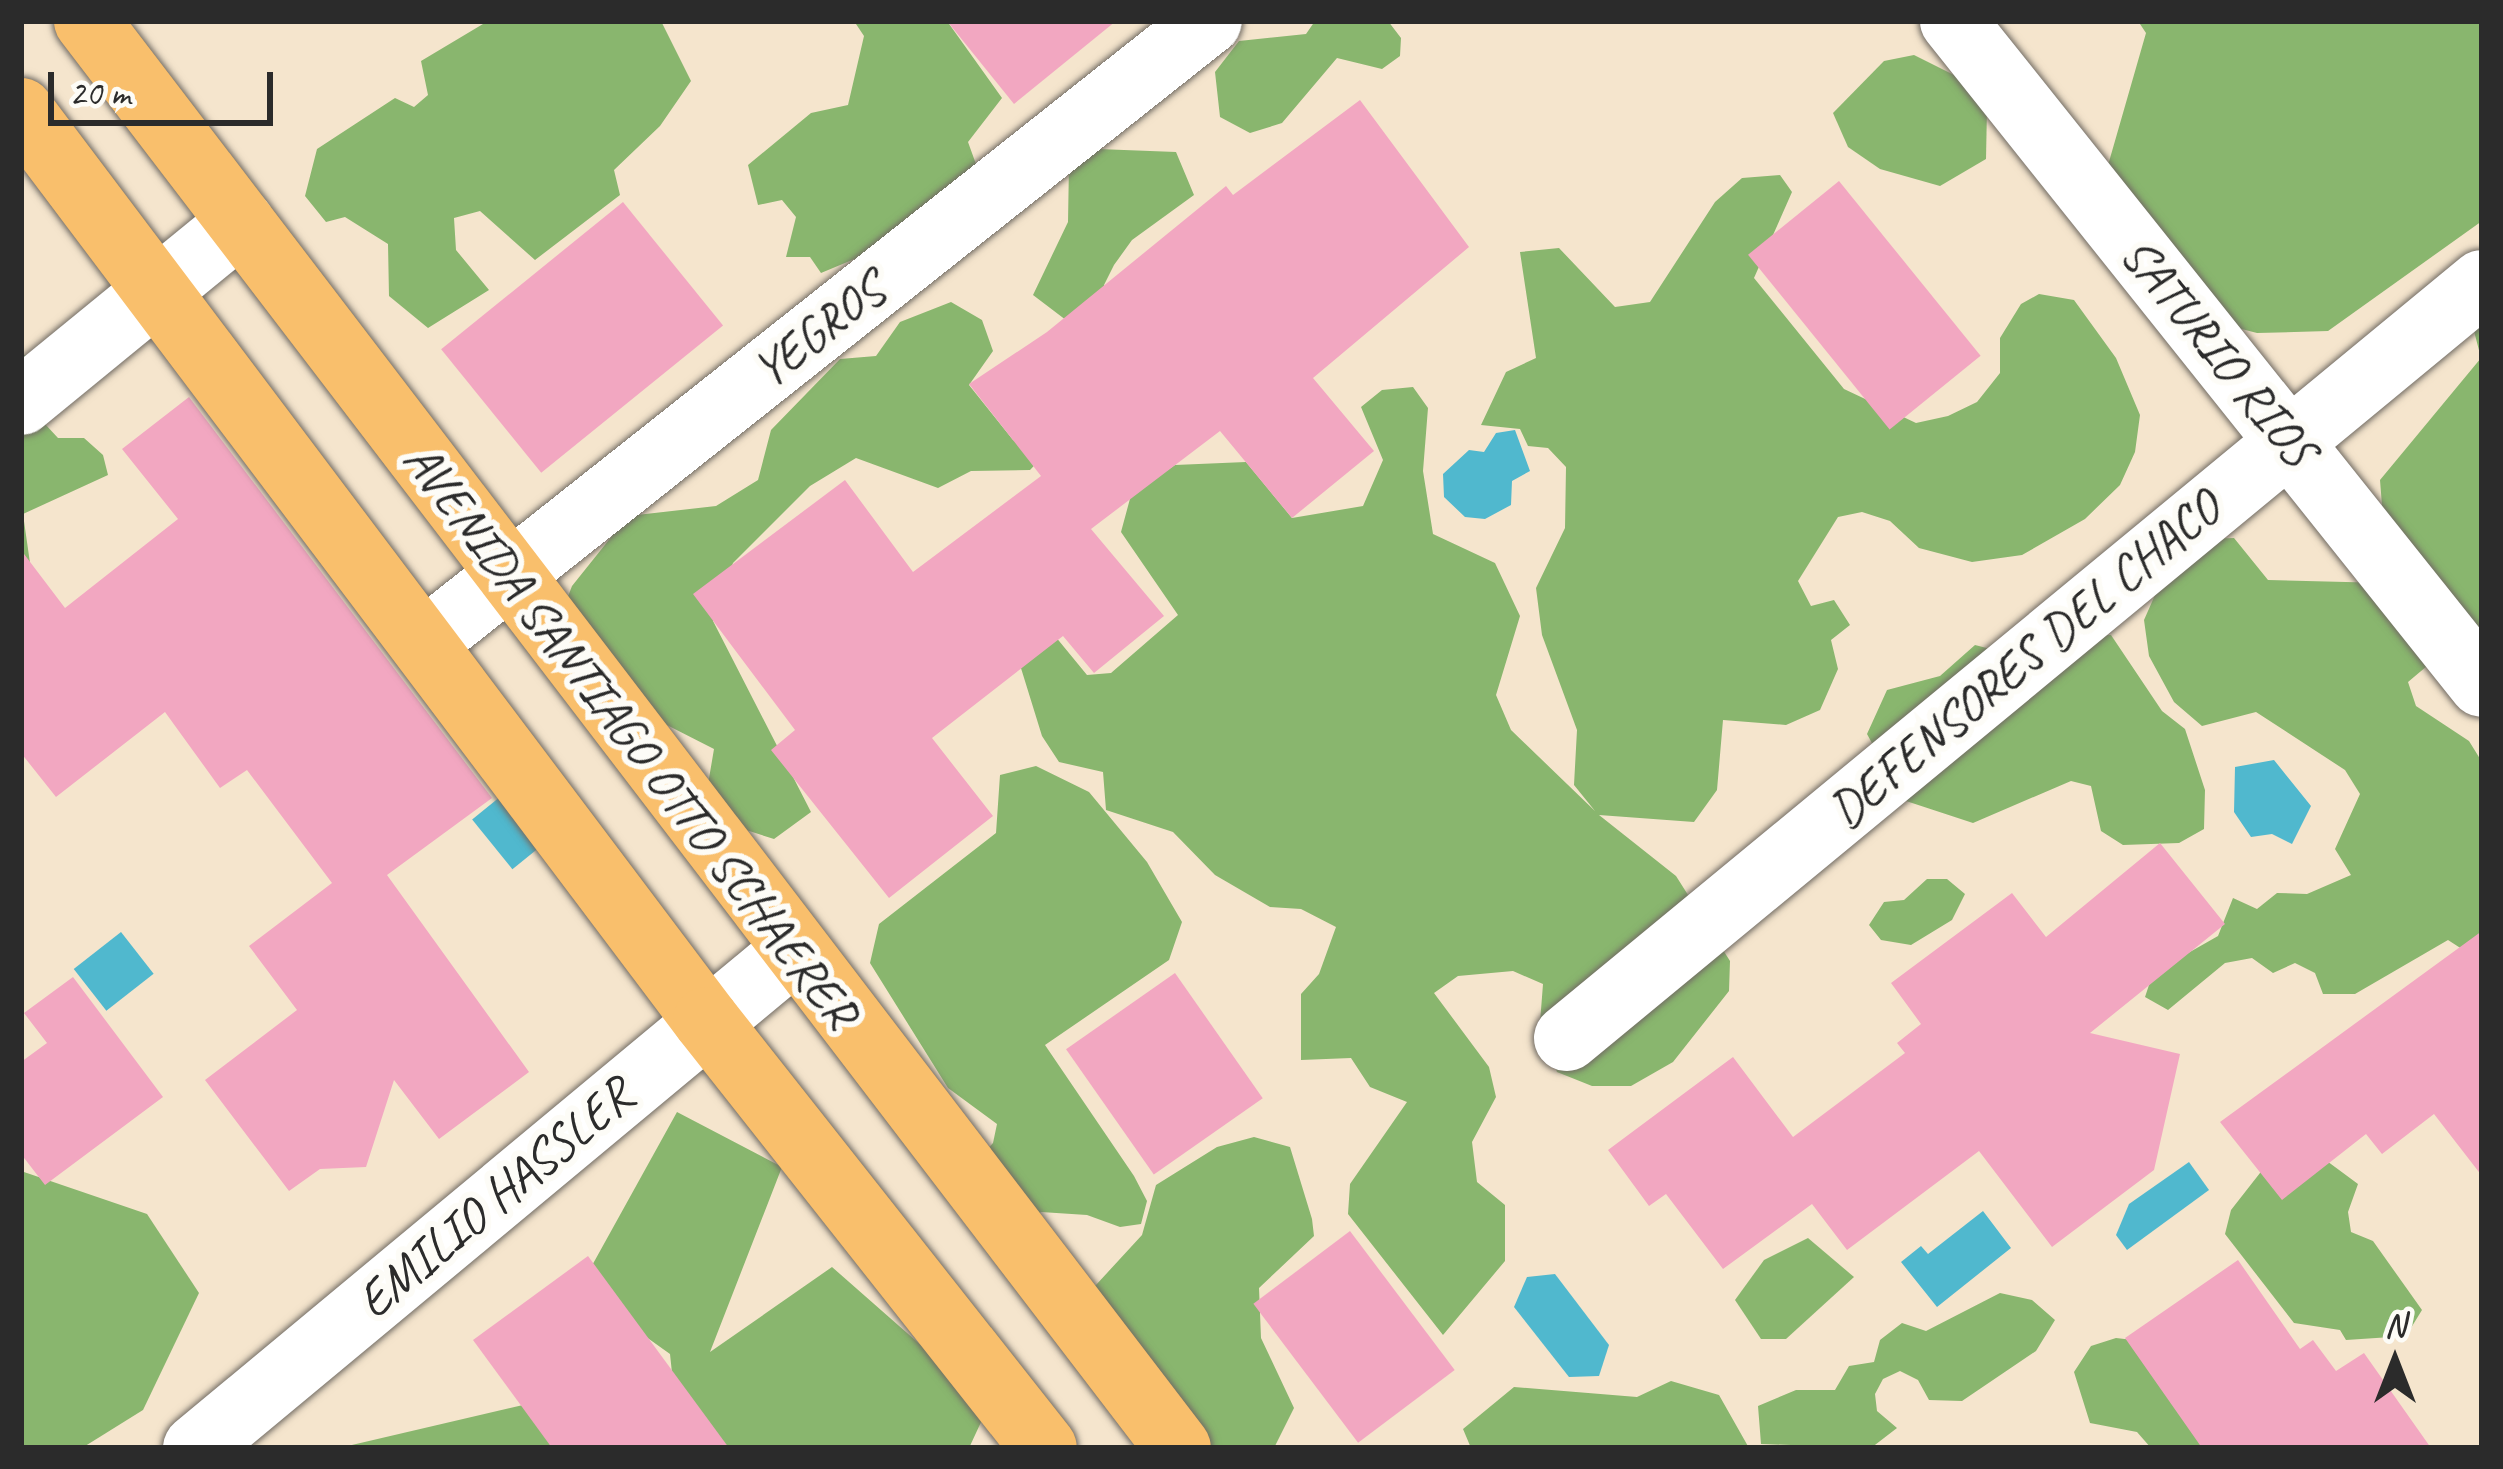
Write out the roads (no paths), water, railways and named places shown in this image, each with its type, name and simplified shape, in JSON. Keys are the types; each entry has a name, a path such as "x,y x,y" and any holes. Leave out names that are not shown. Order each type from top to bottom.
{"main road":[{"name":"AVENIDA SANTIAGO OTTO SCHAERER","path":"87,21 1178,1448"},
{"name":"AVENIDA SANTIAGO OTTO SCHAERER","path":"21,111 153,292 427,640 706,1020 1044,1448"}],"street":[{"name":"YEGROS","path":"427,640 1209,21"},
{"name":"SATURIO RIOS","path":"1953,21 2482,683"},
{"path":"21,402 241,222"},
{"name":"DEFENSORES DEL CHACO","path":"1567,1038 2482,283"},
{"name":"EMILIO HASSLER","path":"196,1448 795,950"}],"water":[{"path":"1515,430 1530,471 1512,481 1511,505 1485,519 1465,517 1444,497 1443,474 1469,450 1484,452 1496,433"},
{"path":"2274,760 2311,806 2292,844 2272,834 2251,837 2234,812 2235,767"},
{"path":"511,788 551,838 512,869 472,819"},
{"path":"121,932 154,974 106,1011 74,969"},
{"path":"2189,1162 2209,1190 2127,1250 2116,1235 2129,1204"},
{"path":"1983,1211 2011,1248 1937,1307 1901,1262 1921,1246 1928,1254"},
{"path":"1555,1274 1609,1345 1599,1376 1569,1377 1514,1307 1527,1277"}]}
